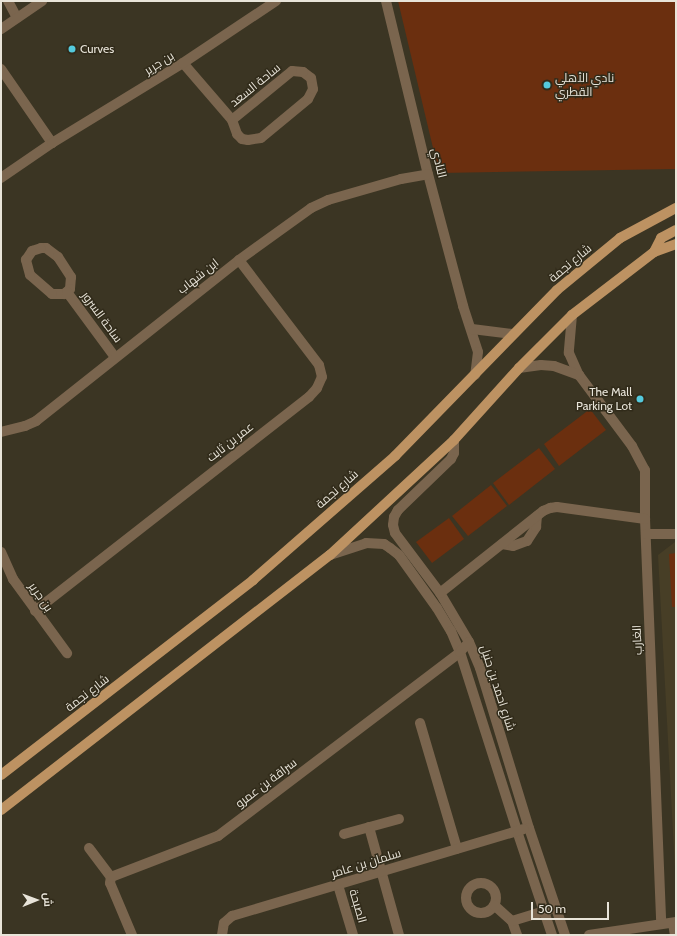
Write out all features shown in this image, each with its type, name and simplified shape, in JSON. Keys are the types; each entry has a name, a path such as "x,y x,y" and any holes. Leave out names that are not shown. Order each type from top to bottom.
{"main road":[{"name":"شارع نجمة","path":"1,775 252,580 395,456 557,290 620,238 676,208"},
{"path":"654,252 661,238 676,230"},
{"path":"1,810 330,555 454,440 519,368 572,315 654,252 676,244"}],"street":[{"path":"8,1 17,18"},
{"path":"1,28 42,1"},
{"name":"بن جرير","path":"1,178 52,143 183,63 276,1"},
{"name":"النادي","path":"386,1 428,174 463,306 472,329 478,352 475,375"},
{"name":"ساحة السعد","path":"183,63 232,120 233,127 242,139 248,140 261,138 308,99 313,89 311,78 303,72 292,71 232,120"},
{"path":"1,70 52,143"},
{"name":"ابن شهاب","path":"1,432 25,426 36,421 239,260 311,208 335,198 401,179 428,174"},
{"name":"ساحة السرور","path":"46,248 58,257 71,277 72,285 68,292 60,295 52,294 30,275 26,260 32,251 46,248"},
{"name":"عمر بن ثابت","path":"35,611 309,397 317,388 322,377 319,365 239,260"},
{"name":"ساحة السرور","path":"68,292 115,357"},
{"name":"الغارب","path":"572,315 568,353 579,375 632,446 645,470 645,519 661,924"},
{"path":"472,329 513,334"},
{"path":"519,368 541,365 554,366 579,375"},
{"name":"شارع احمد بن حنبل","path":"454,440 454,453 451,459 398,510 394,517 393,525 395,533 440,592 469,642 480,668 529,828 565,935"},
{"path":"440,592 537,516 550,508 557,507 645,519"},
{"path":"646,534 676,534"},
{"name":"شارع احمد بن حنبل","path":"330,555 366,544 384,544 399,555 437,608 451,631 460,652 552,935"},
{"name":"بن جرير","path":"1,552 13,579 67,653"},
{"name":"سراقة بن عمرو","path":"111,877 218,836 460,652 469,642"},
{"path":"420,723 457,849"},
{"path":"344,834 399,819"},
{"path":"370,827 399,935"},
{"name":"سلمان بن عامر","path":"222,935 224,924 232,916 529,828"},
{"path":"89,848 111,877 110,883 132,935"},
{"name":"الصبحة","path":"338,885 353,935"},
{"path":"494,905 512,921 517,935"},
{"path":"512,921 555,908"},
{"path":"589,935 675,922 675,935"}],"shaded area":[{"name":"نادي الأهلي القطري","path":"398,1 676,1 676,169 439,173"},
{"path":"590,409 606,430 559,466 544,444"},
{"path":"539,448 555,469 509,505 493,483"},
{"path":"491,485 507,506 468,536 452,516"},
{"path":"449,518 464,539 432,563 416,542"},
{"path":"676,542 676,888 658,555"},
{"path":"676,553 676,607 672,607 669,554"}],"place":[{"name":"Curves","path":"72,49"},
{"name":"نادي الأهلي القطري","path":"547,85"},
{"name":"The Mall Parking Lot","path":"640,399"}]}
